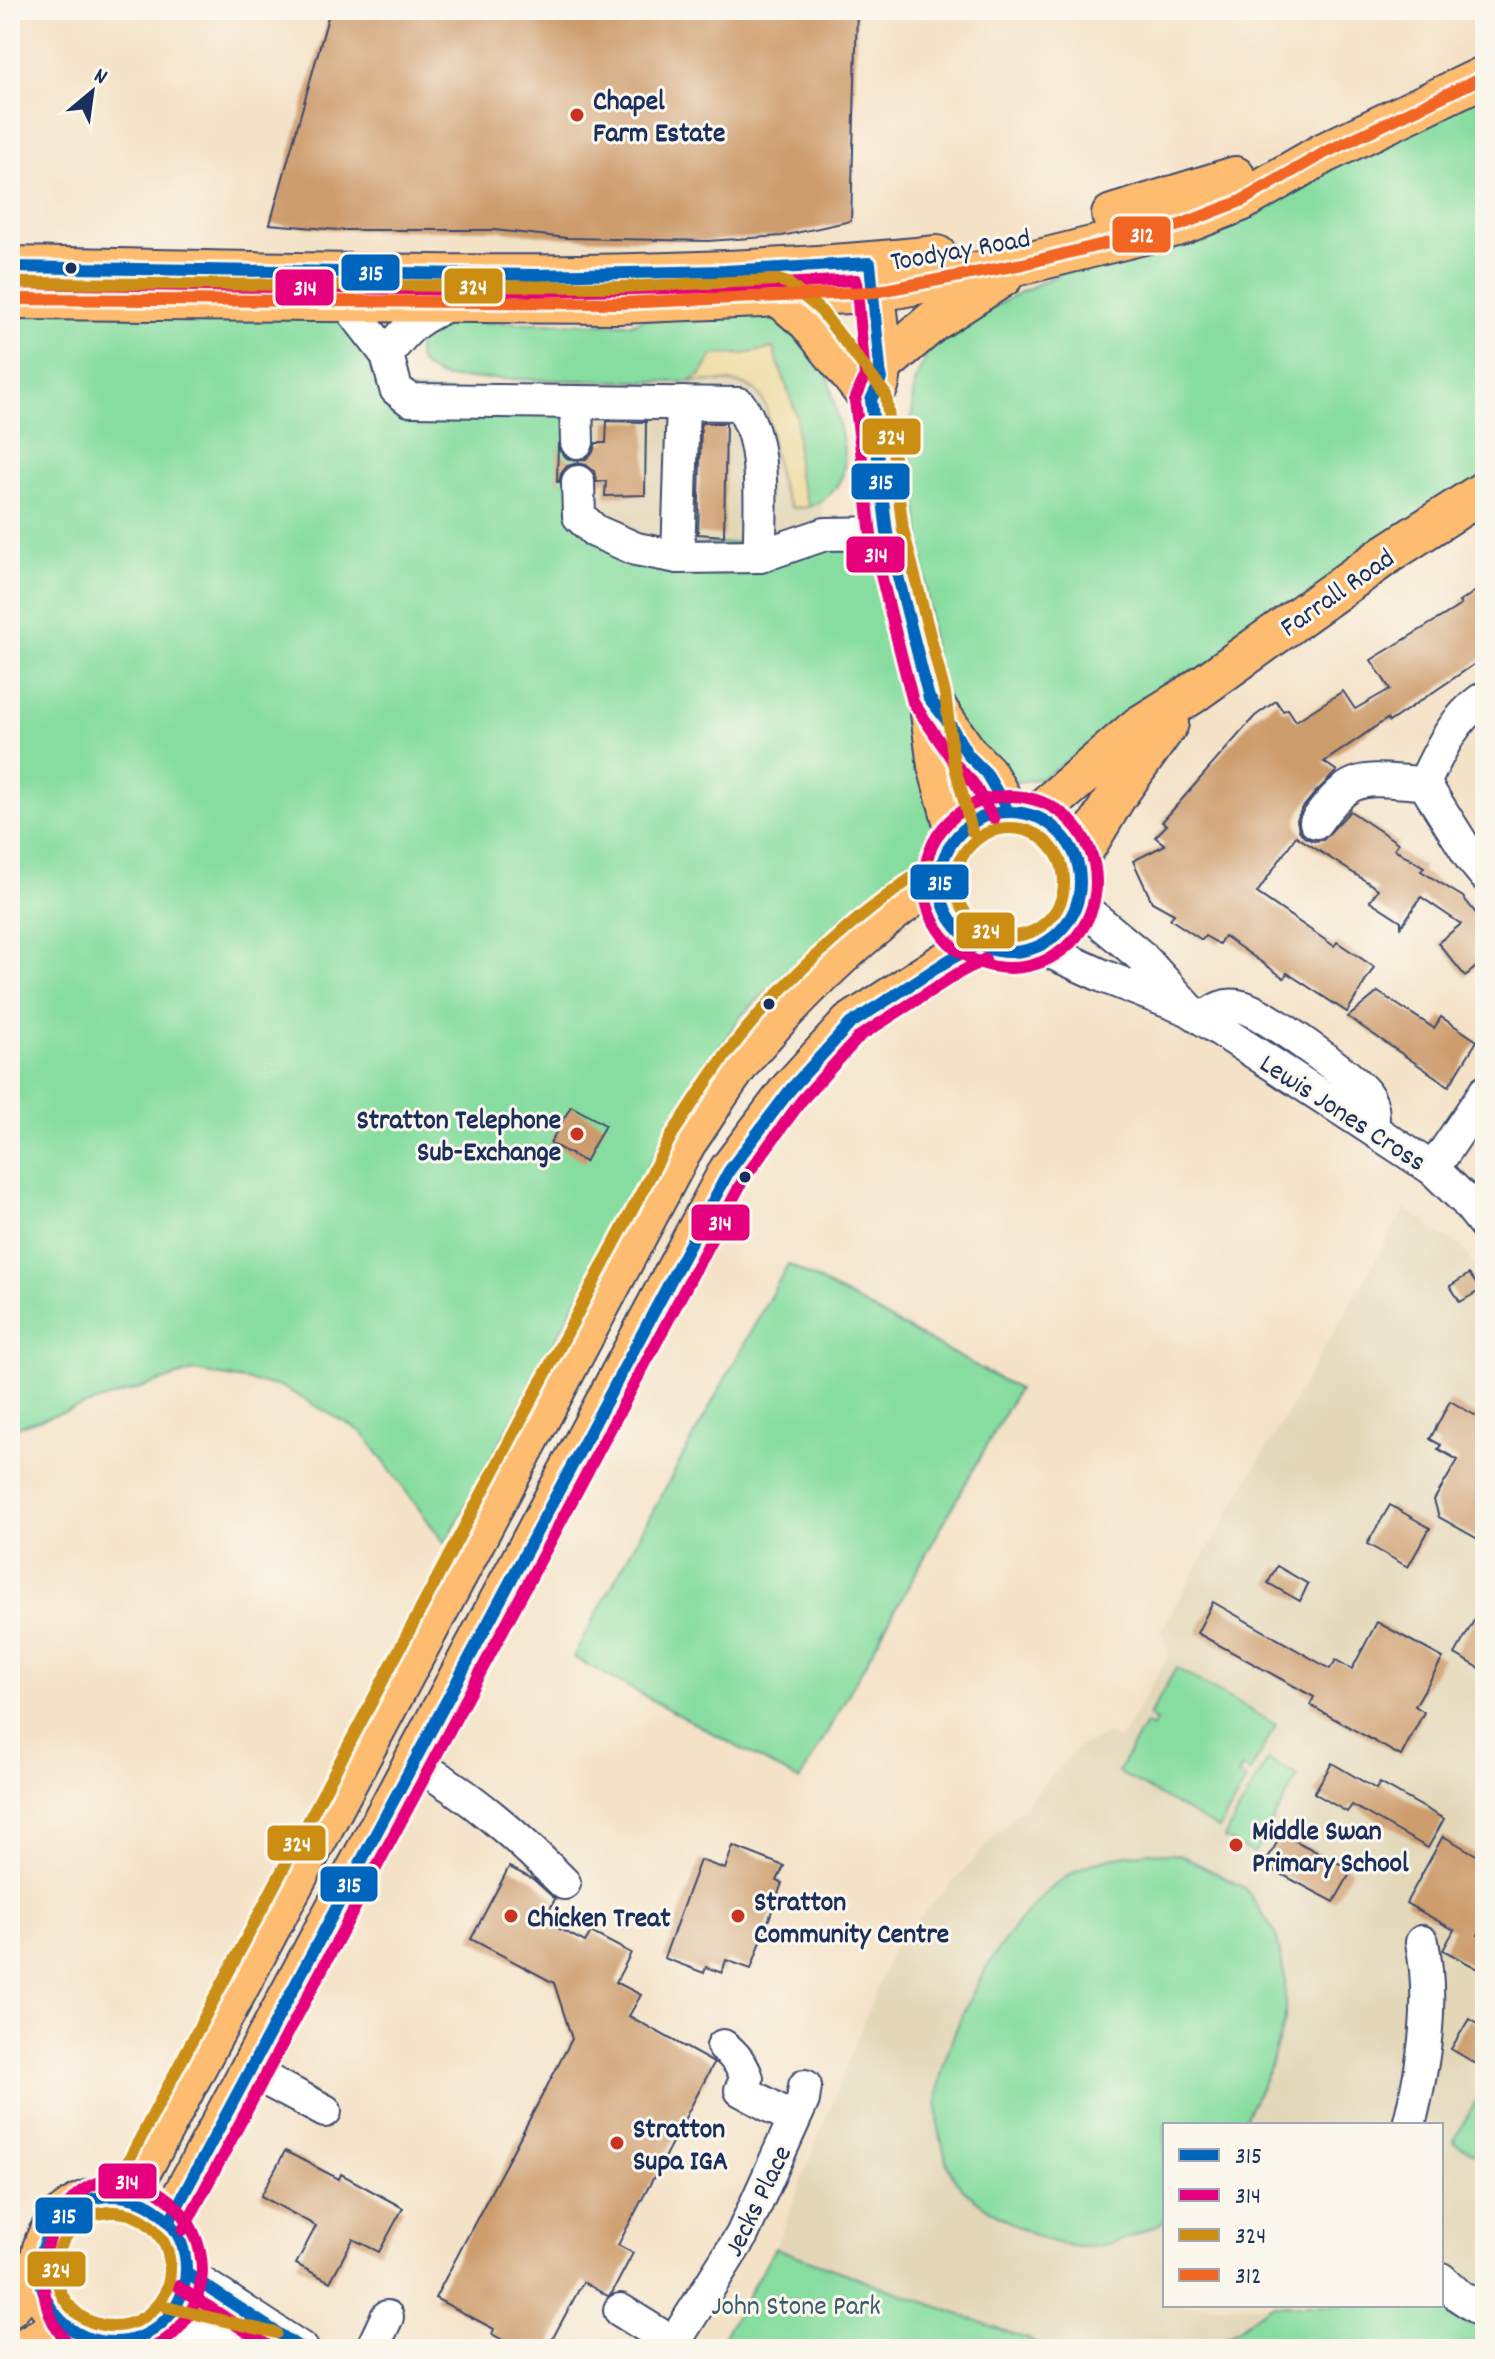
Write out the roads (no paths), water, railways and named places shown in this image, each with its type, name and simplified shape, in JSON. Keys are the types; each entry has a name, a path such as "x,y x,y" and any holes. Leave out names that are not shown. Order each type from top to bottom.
{"main road":[{"name":"Toodyay Road","path":"10,267 536,275 725,271 861,278 1023,264 1180,225 1241,201 1324,153 1485,76"},
{"name":"Toodyay Road","path":"10,299 619,303 779,296 1058,230 1157,203 1284,160 1324,153"},
{"path":"869,382 932,322 1023,264"},
{"path":"861,278 869,382 887,533 929,698 938,766 957,835 941,862 942,905 955,928 977,945 997,952 1019,953 1039,947 1056,936 1069,921 1077,903 1080,882 1077,861 1068,842 1053,827 1021,814 968,755 929,698"},
{"path":"779,296 809,322 834,356 869,382"},
{"name":"Farrall Road","path":"957,835 972,822 989,814 1021,814 1140,726 1190,695 1387,554 1485,491"},
{"name":"Farrall Road","path":"1077,861 1148,748 1190,695"},
{"path":"127,2197 686,1142 751,1048 809,987 903,902 939,878"},
{"path":"169,2222 729,1171 790,1090 850,1024 977,945"},
{"path":"103,2196 127,2197 152,2207 169,2222 179,2236 185,2254 186,2273 182,2293 162,2323 144,2335 125,2341 103,2341 66,2324 51,2308 40,2272 42,2250 51,2230 81,2202 103,2196"},
{"path":"10,2306 40,2272"},
{"path":"23,2349 66,2324"}],"street":[{"path":"345,301 387,355 396,389 410,400 739,404 749,417 758,446 760,556"},
{"path":"387,355 405,330 424,314 455,302"},
{"path":"576,402 577,442"},
{"path":"678,557 683,403"},
{"path":"578,482 579,516 595,531 636,549 678,557 760,556 825,534 887,533"},
{"path":"1424,783 1453,725 1481,700"},
{"path":"1316,822 1334,796 1351,784 1388,781 1424,783"},
{"path":"1424,783 1485,875"},
{"name":"Lewis Jones Cross","path":"1077,903 1142,957 1197,1015"},
{"name":"Lewis Jones Cross","path":"1039,947 1197,1015 1433,1169 1482,1215"},
{"path":"1433,1169 1485,1092"},
{"path":"414,1763 487,1812 564,1883"},
{"path":"1410,2123 1422,2073 1427,2011 1427,1966 1422,1942"},
{"path":"723,2046 743,2067 747,2078 741,2090 794,2119"},
{"path":"250,2071 325,2111"},
{"name":"Jecks Place","path":"672,2346 742,2235 794,2119 805,2086"},
{"path":"186,2273 302,2349"},
{"path":"1443,2281 1485,2313"},
{"path":"620,2310 672,2346"},
{"path":"372,2349 387,2317"},
{"path":"162,2323 272,2349"}],"place":[{"name":"Chapel Farm Estate","path":"577,115"},
{"name":"Stratton Telephone Sub-Exchange","path":"577,1134"},
{"name":"Middle Swan Primary School","path":"1236,1845"},
{"name":"Chicken Treat","path":"511,1916"},
{"name":"Stratton Community Centre","path":"738,1916"},
{"name":"Stratton Supa IGA","path":"617,2143"}],"park label":[{"name":"John Stone Park","path":"796,2304"}]}
